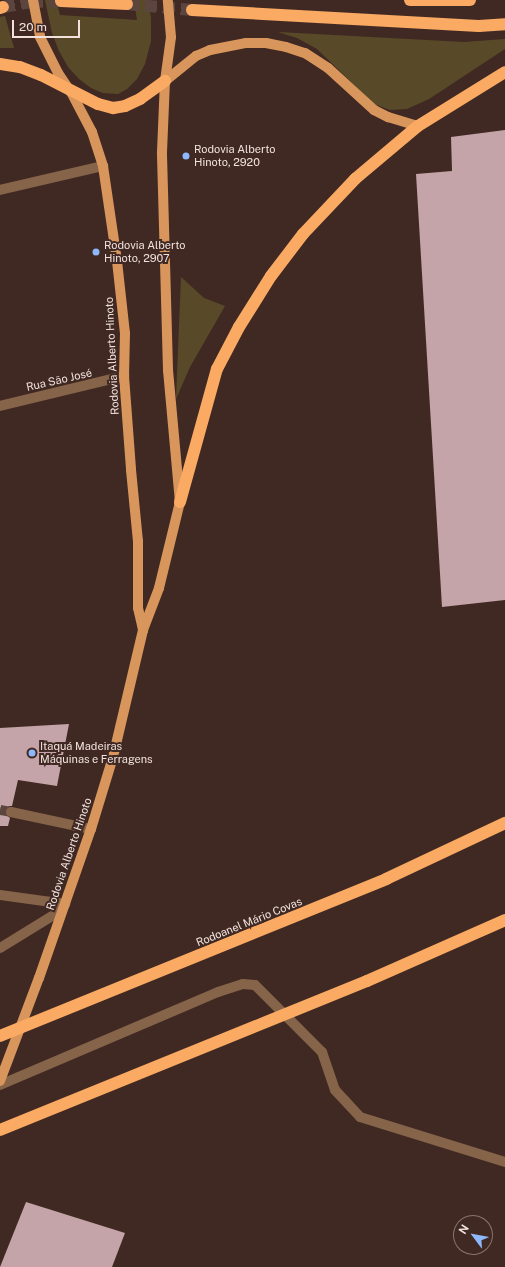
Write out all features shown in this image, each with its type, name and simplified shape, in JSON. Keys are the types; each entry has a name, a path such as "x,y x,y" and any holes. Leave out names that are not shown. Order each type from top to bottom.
{"highway":[{"path":"410,0 470,0"},
{"path":"61,1 127,4"},
{"path":"192,10 479,26 505,24"},
{"path":"0,64 20,67 41,75 71,92 98,104 113,108 125,106 140,99 165,81"},
{"path":"180,502 217,369 239,327 271,276 303,234 355,179 418,126 505,72"},
{"name":"Rodoanel Mário Covas","path":"0,1036 386,880 505,823"},
{"path":"0,1130 367,982 505,920"}],"main road":[{"name":"Rodovia Alberto Hinoto","path":"33,0 40,37 58,73 71,92 92,132 103,166 117,261 125,333 124,376 138,541 138,608 143,630"},
{"name":"Rodovia Alberto Hinoto","path":"0,1081 39,978 91,828 113,757 143,630 159,588 180,502 168,370 162,152 165,81 171,37 168,0"},
{"path":"165,81 196,56 210,50 246,43 273,44 305,54 328,68 374,110 388,117 418,126"}],"street":[{"path":"0,190 103,166"},
{"name":"Rua São José","path":"0,406 124,376"},
{"path":"11,812 91,828"},
{"path":"0,895 64,907"},
{"path":"0,948 64,907"},
{"path":"0,1085 218,992 243,984 249,984 255,985 322,1052 335,1090 360,1117 505,1162"}],"shaded area":[{"path":"45,0 56,0 60,15 137,20 134,0 147,0 151,17 151,41 145,64 137,79 127,89 118,94 103,93 91,88 79,79 68,67 59,51 52,33"},
{"path":"5,16 14,48 0,48 0,17"},
{"path":"278,32 464,42 505,39 505,49 429,99 407,109 390,110 374,104 317,49 297,38"},
{"path":"181,277 204,298 225,306 190,367 176,399"}],"building":[{"path":"505,130 505,600 442,607 416,174 452,171 451,137"},
{"name":"Itaquá Madeiras Máquinas e Ferragens","path":"69,724 57,786 18,780 12,806 9,806 5,810 5,814 10,818 8,826 0,826 0,728"},
{"path":"26,1202 125,1233 112,1267 0,1267"}],"tunnel":[{"path":"3,7 31,2 61,1"},
{"path":"127,4 192,10"},
{"path":"0,810 11,812"}],"place":[{"name":"Rodovia Alberto Hinoto, 2920","path":"186,156"},
{"name":"Rodovia Alberto Hinoto, 2907","path":"96,252"},
{"name":"Itaquá Madeiras Máquinas e Ferragens","path":"32,753"}]}
